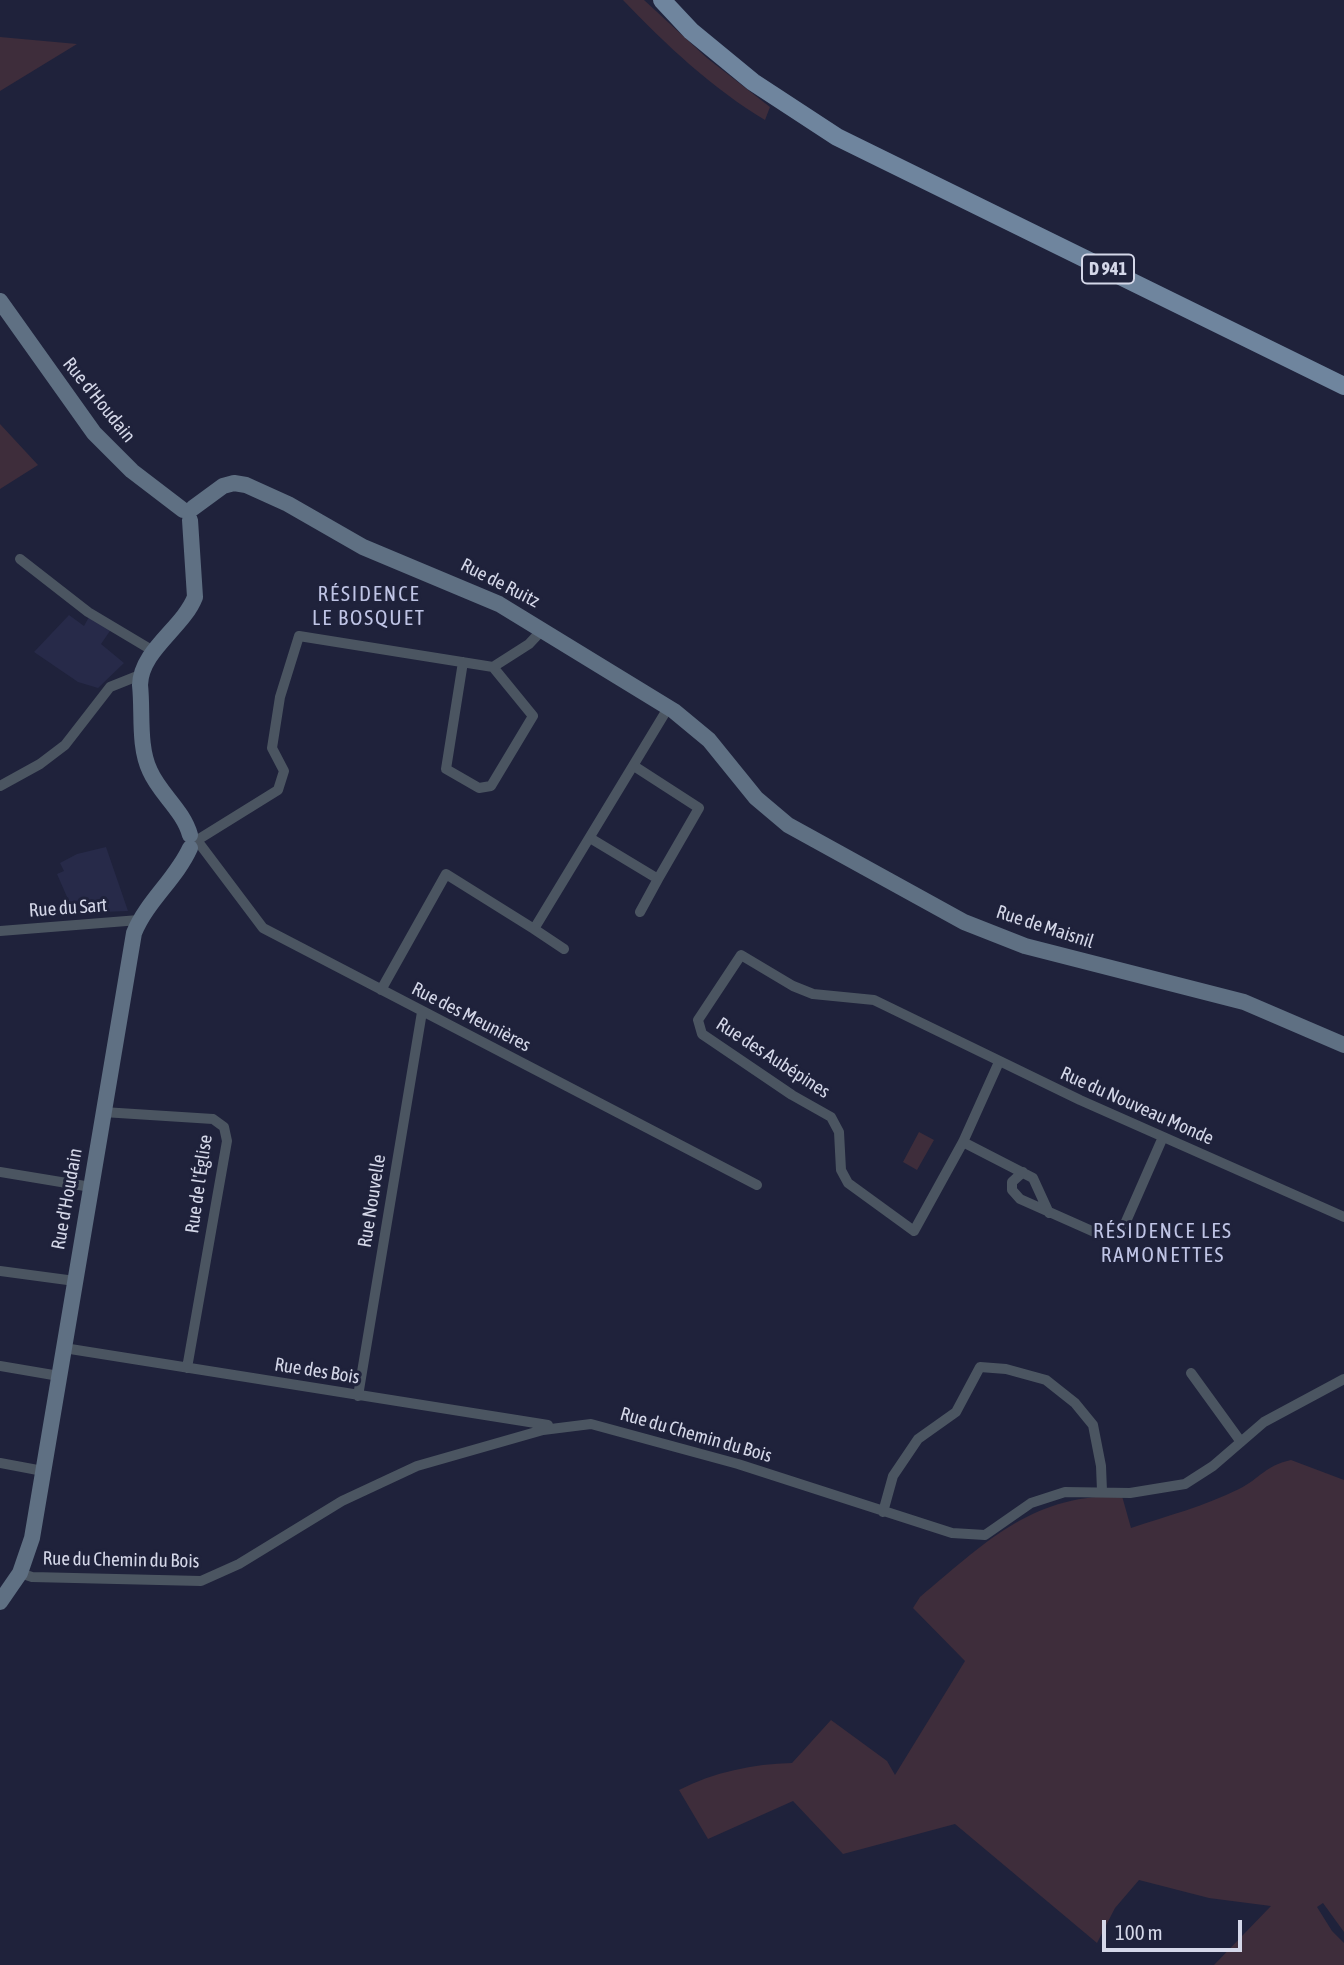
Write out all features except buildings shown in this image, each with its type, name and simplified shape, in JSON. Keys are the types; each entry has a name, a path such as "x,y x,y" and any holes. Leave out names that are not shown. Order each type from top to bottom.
{"main road":[{"name":"D 941","path":"662,0 691,31 753,82 837,137 1344,386"}],"street":[{"name":"Rue d'Houdain","path":"0,300 94,433 137,475 189,513"},
{"name":"Rue de Ruitz","path":"189,513 223,486 234,483 246,485 288,504 363,547 455,583 543,629 668,708 709,740 756,798"},
{"path":"189,513 195,597 191,608 155,652 141,675 145,760 150,773 179,812 195,841 278,790 284,771 272,748 280,697 299,636 463,662 493,667 533,716 491,786 479,788 446,769 463,662"},
{"path":"20,559 88,612 155,652"},
{"path":"493,667 529,644 543,629"},
{"path":"0,786 40,764 65,745 110,687 141,675"},
{"path":"534,929 668,708"},
{"path":"634,766 699,808 640,912"},
{"name":"Rue de Maisnil","path":"756,798 788,825 964,922 1025,946 1244,1002 1344,1045"},
{"path":"590,838 657,879"},
{"name":"Rue d'Houdain","path":"3,1591 20,1573 32,1538 132,940 139,920 177,871 195,841"},
{"name":"Rue des Meunières","path":"195,841 263,928 757,1185"},
{"path":"381,990 446,874 564,949"},
{"name":"Rue du Sart","path":"0,931 139,920"},
{"name":"Rue des Aubépines","path":"918,1023 874,999 813,994 793,986 741,955 698,1020 702,1034 792,1095 831,1117 839,1132 841,1170 848,1183 914,1231 963,1142"},
{"name":"Rue Nouvelle","path":"358,1396 422,1012"},
{"name":"Rue du Nouveau Monde","path":"918,1023 1163,1137 1344,1217"},
{"path":"999,1062 963,1142 1033,1178 1049,1213"},
{"name":"Rue de l'Église","path":"103,1112 213,1119 224,1127 227,1141 187,1368"},
{"path":"1023,1172 1015,1176 1012,1190 1020,1199 1101,1235 1124,1226 1163,1137"},
{"path":"0,1172 91,1187"},
{"path":"0,1271 75,1282"},
{"name":"Rue des Bois","path":"64,1348 525,1423 564,1426"},
{"path":"0,1366 59,1376"},
{"path":"883,1512 893,1476 918,1438 956,1412 980,1367 1006,1369 1046,1380 1075,1403 1093,1425 1101,1466 1102,1491"},
{"path":"1191,1373 1241,1442"},
{"name":"Rue du Chemin du Bois","path":"20,1573 32,1577 201,1581 239,1564 341,1501 393,1476 443,1458 564,1426 591,1424 614,1428 952,1533 985,1535 1031,1503 1065,1492 1130,1493 1185,1484 1213,1466 1264,1422 1344,1379"},
{"path":"0,1464 43,1471"}],"shaded area":[{"path":"623,0 644,0 707,58 770,107 765,120 690,65"},
{"path":"0,37 77,44 0,91"},
{"path":"0,424 38,465 0,489"},
{"path":"69,615 84,626 89,617 112,628 101,644 124,663 98,688 78,682 34,652"},
{"path":"106,847 128,911 74,913 57,874 64,871 60,863 77,854"},
{"path":"919,1132 934,1140 917,1170 903,1162"},
{"path":"1291,1460 1344,1480 1344,1932 1323,1903 1317,1907 1332,1931 1344,1943 1344,1965 1214,1965 1271,1906 1209,1898 1139,1880 1115,1908 1097,1943 955,1824 843,1854 793,1801 708,1839 679,1790 734,1770 792,1763 831,1720 887,1761 895,1775 965,1661 913,1608 920,1597 988,1541 1011,1526 1061,1503 1122,1496 1131,1528 1226,1495 1268,1469"}],"district":[{"name":"RÉSIDENCE LE BOSQUET","path":"369,606"},
{"name":"RÉSIDENCE LES RAMONETTES","path":"1163,1243"}]}
